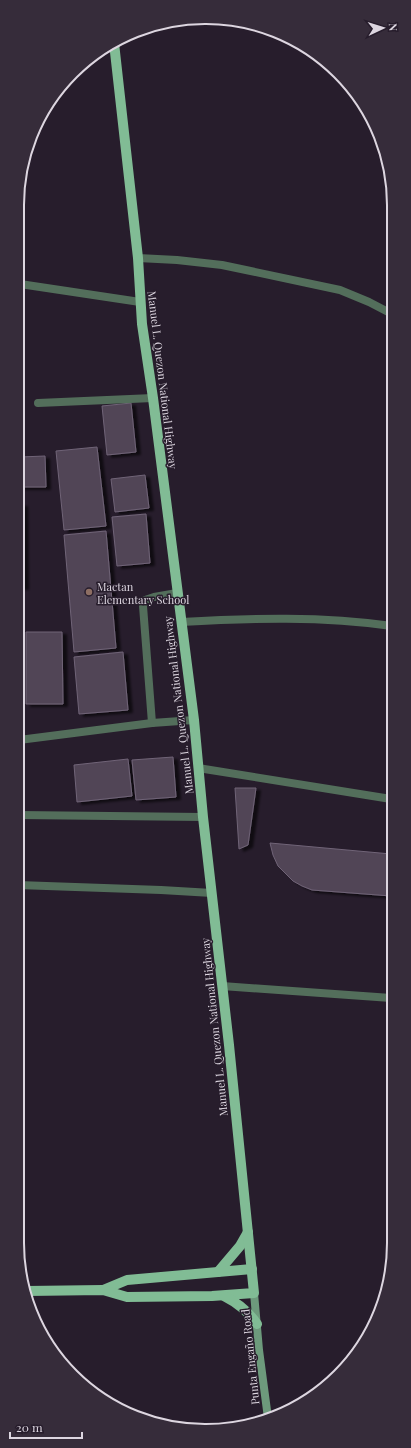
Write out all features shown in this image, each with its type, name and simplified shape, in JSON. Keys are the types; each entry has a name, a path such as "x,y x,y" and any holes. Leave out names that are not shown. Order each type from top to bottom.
{"main road":[{"name":"Manuel L. Quezon National Highway","path":"115,48 138,258 140,302 194,720 254,1293"},
{"path":"218,1272 240,1246 248,1232"},
{"path":"103,1290 127,1280 252,1269"},
{"path":"31,1291 103,1290 127,1297 254,1293"},
{"path":"222,1295 235,1301 249,1312 257,1324"}],"street":[{"path":"138,258 178,260 222,265 340,290 387,311"},
{"path":"24,285 140,302"},
{"path":"38,403 153,398"},
{"path":"152,724 143,606 145,600 154,596 177,593"},
{"path":"181,622 249,618 364,622 387,625"},
{"path":"24,739 194,720"},
{"path":"198,768 387,798"},
{"path":"24,815 203,817"},
{"path":"24,885 212,893"},
{"path":"222,986 387,998"},
{"name":"Punta Engaño Road","path":"254,1293 267,1413"}],"building":[{"path":"131,403 136,452 107,455 102,406"},
{"path":"97,447 106,526 64,530 56,451"},
{"path":"45,456 46,487 24,487 24,457"},
{"path":"145,475 149,508 115,512 111,479"},
{"path":"146,514 150,563 117,566 112,517"},
{"path":"106,531 116,648 74,652 64,535"},
{"path":"26,632 62,632 63,704 26,704"},
{"path":"123,652 128,710 79,714 74,657"},
{"path":"173,757 176,797 136,800 132,760"},
{"path":"128,759 132,796 77,802 74,765"},
{"path":"235,788 256,788 248,845 239,849"},
{"path":"270,843 387,854 387,896 312,890 293,881 278,866"}],"place":[{"name":"Mactan Elementary School","path":"89,592"}]}
